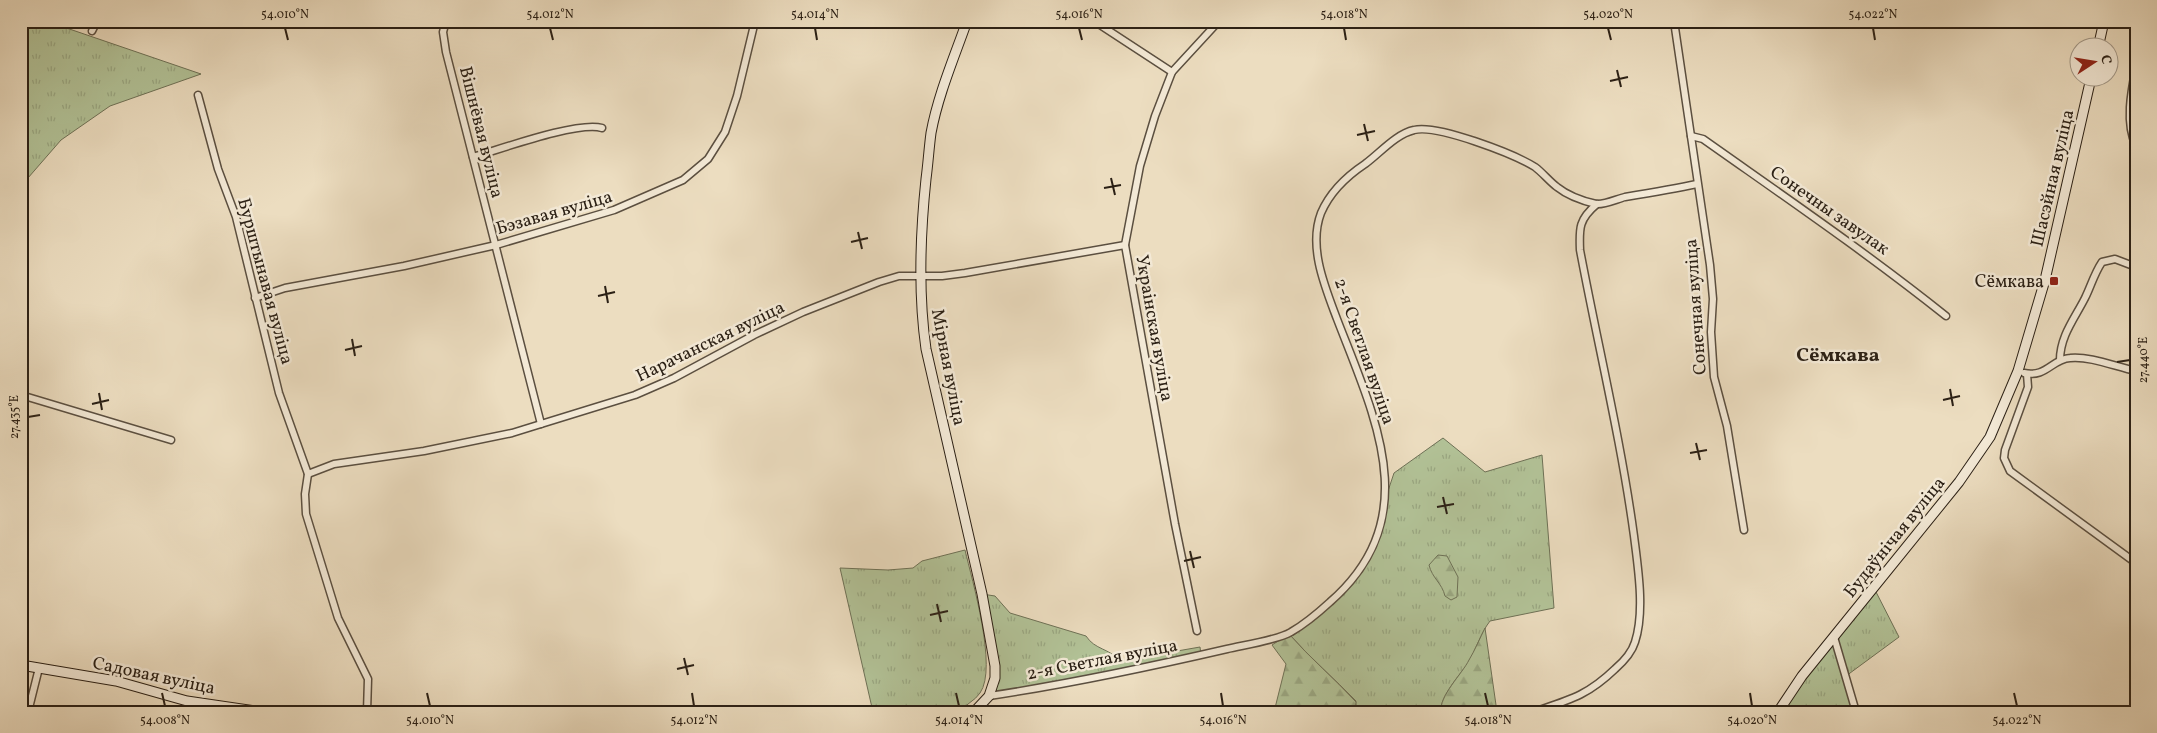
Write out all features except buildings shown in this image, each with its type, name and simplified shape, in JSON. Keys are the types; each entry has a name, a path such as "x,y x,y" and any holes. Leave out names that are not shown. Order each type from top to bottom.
{"street":[{"path":"92,31 97,21"},
{"name":"Вішнёвая вуліца","path":"446,21 443,32 444,42 541,424"},
{"name":"Бэзавая вуліца","path":"255,298 285,288 404,266 496,245 614,210 668,188 696,170 717,147 737,96 754,21"},
{"name":"Мірная вуліца","path":"967,21 946,78 931,133 923,206 920,276 921,313 926,350 992,646 995,678 989,696"},
{"path":"1094,21 1172,72"},
{"name":"Украінская вуліца","path":"1197,631 1175,524 1125,245 1140,166 1155,116 1172,72 1219,21"},
{"name":"Сонечная вуліца","path":"1674,21 1712,290 1711,332 1714,377 1727,426 1744,530"},
{"path":"2100,38 2104,21"},
{"path":"2136,67 2131,92 2131,135 2136,146"},
{"name":"Шасэйная вуліца","path":"2022,372 2046,280 2089,88"},
{"name":"Бурштынавая вуліца","path":"198,94 218,169 236,217 279,393 308,474"},
{"path":"473,157 575,128 594,126 602,128"},
{"name":"2-я Светлая вуліца","path":"989,696 1201,655 1289,634 1319,612 1346,588 1365,562 1380,530 1385,505 1384,462 1372,410 1326,291 1317,254 1320,215 1332,194 1349,174 1403,135 1414,130 1424,129 1469,140 1510,154 1537,168 1558,189 1572,196 1597,204 1697,184"},
{"name":"Сонечны завулак","path":"1691,136 1703,139 1881,264 1946,316"},
{"path":"1533,712 1589,692 1604,680 1622,662 1635,643 1638,624 1640,591 1626,482 1580,250 1579,235 1581,222 1597,204"},
{"name":"Нарачанская вуліца","path":"308,474 334,464 424,451 512,432 635,395 674,378 770,327 879,282 899,276 942,276 965,273 1125,245"},
{"path":"2060,360 2060,350 2066,330 2086,297 2095,272 2102,262 2115,259 2136,267"},
{"path":"2136,371 2072,358 2060,360 2048,370 2039,373 2022,372 2028,387 2005,450 2004,458 2010,470 2136,563"},
{"name":"Будаўнічая вуліца","path":"1778,712 1802,676 1977,459 2022,372"},
{"path":"21,395 171,440"},
{"path":"308,474 305,494 306,514 338,618 368,679 367,712"},
{"path":"1834,637 1856,712"},
{"name":"Садовая вуліца","path":"21,665 116,681 187,701 263,712"},
{"path":"28,712 39,668"},
{"path":"974,712 989,696"}],"green space":[{"path":"21,21 46,21 201,74 110,106 61,140 21,186"},
{"path":"1443,438 1485,472 1542,455 1554,608 1490,621 1483,631 1468,663 1443,700 1441,712 1355,712 1356,701 1289,634 1346,588 1380,530 1386,497 1394,473"},
{"path":"965,550 978,602 985,645 985,681 980,693 960,712 873,712 840,568 888,570 913,568 922,561"},
{"path":"1438,555 1447,556 1458,577 1457,597 1451,600 1445,596 1429,565"},
{"path":"1874,588 1899,637 1846,676 1856,712 1778,712"},
{"path":"982,594 995,596 1010,613 1086,636 1094,644 1120,661 1200,647 1201,655 989,696 993,686"},
{"path":"1485,628 1497,712 1441,712 1441,706 1447,692 1466,666"},
{"path":"1289,634 1356,702 1355,712 1274,712 1286,664 1272,645"}],"place":[{"name":"Сёмкава","path":"2054,281"}],"district":[{"name":"Сёмкава","path":"1838,354"}]}
